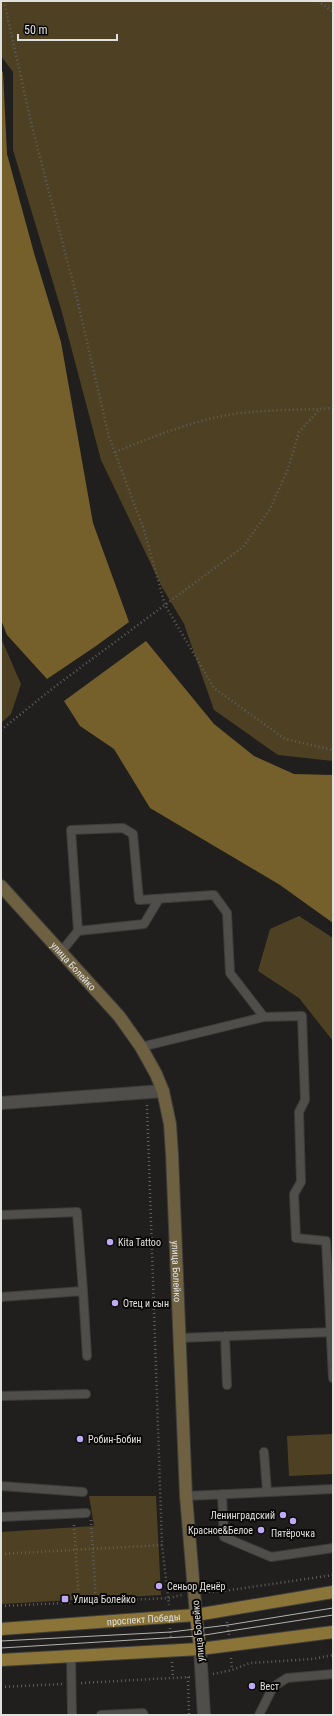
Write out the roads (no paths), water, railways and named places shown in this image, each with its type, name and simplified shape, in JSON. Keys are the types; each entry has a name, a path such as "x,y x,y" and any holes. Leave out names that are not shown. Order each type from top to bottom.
{"main road":[{"name":"проспект Победы","path":"1,1629 196,1615 333,1592"},
{"name":"улица Болейко","path":"196,1615 200,1650"},
{"path":"1,1660 200,1650 333,1632"}],"street":[{"name":"улица Болейко","path":"1,886 119,1016 141,1047 163,1091 170,1124 172,1154 186,1496 196,1615"},
{"path":"1,1104 163,1091"},
{"name":"улица Болейко","path":"200,1650 204,1715"}],"lane":[{"path":"61,952 78,931 71,830 123,828 133,834 139,900 214,895 227,913 230,973 264,1017"},
{"path":"78,931 144,924 159,899"},
{"path":"141,1047 264,1017 302,1016 305,1100 299,1112 301,1182 294,1194 296,1238 326,1241 333,1378"},
{"path":"1,1214 77,1212 87,1356"},
{"path":"1,1296 83,1290"},
{"path":"180,1338 331,1332"},
{"path":"224,1336 227,1385"},
{"path":"1,1396 86,1394"},
{"path":"264,1452 267,1492"},
{"path":"1,1486 83,1492"},
{"path":"186,1496 333,1489"},
{"path":"222,1494 224,1537 271,1557 333,1548"},
{"path":"1,1517 88,1516"},
{"path":"71,1656 72,1715"},
{"path":"259,1715 273,1687 288,1678 333,1674"},
{"path":"101,1715 143,1713 144,1715"}],"tram line":[{"path":"1,1641 171,1632 228,1625 333,1608"},
{"path":"1,1648 198,1636 333,1615"}],"place":[{"name":"Kita Tattoo","path":"110,1242"},
{"name":"Отец и сын","path":"115,1303"},
{"name":"Робин-Бобин","path":"80,1439"},
{"name":"Ленинградский","path":"283,1515"},
{"name":"Пятёрочка","path":"293,1521"},
{"name":"Красное&Белое","path":"261,1530"},
{"name":"Сеньор Денёр","path":"159,1586"},
{"name":"Улица Болейко","path":"65,1599"},
{"name":"Вест","path":"252,1686"}]}
